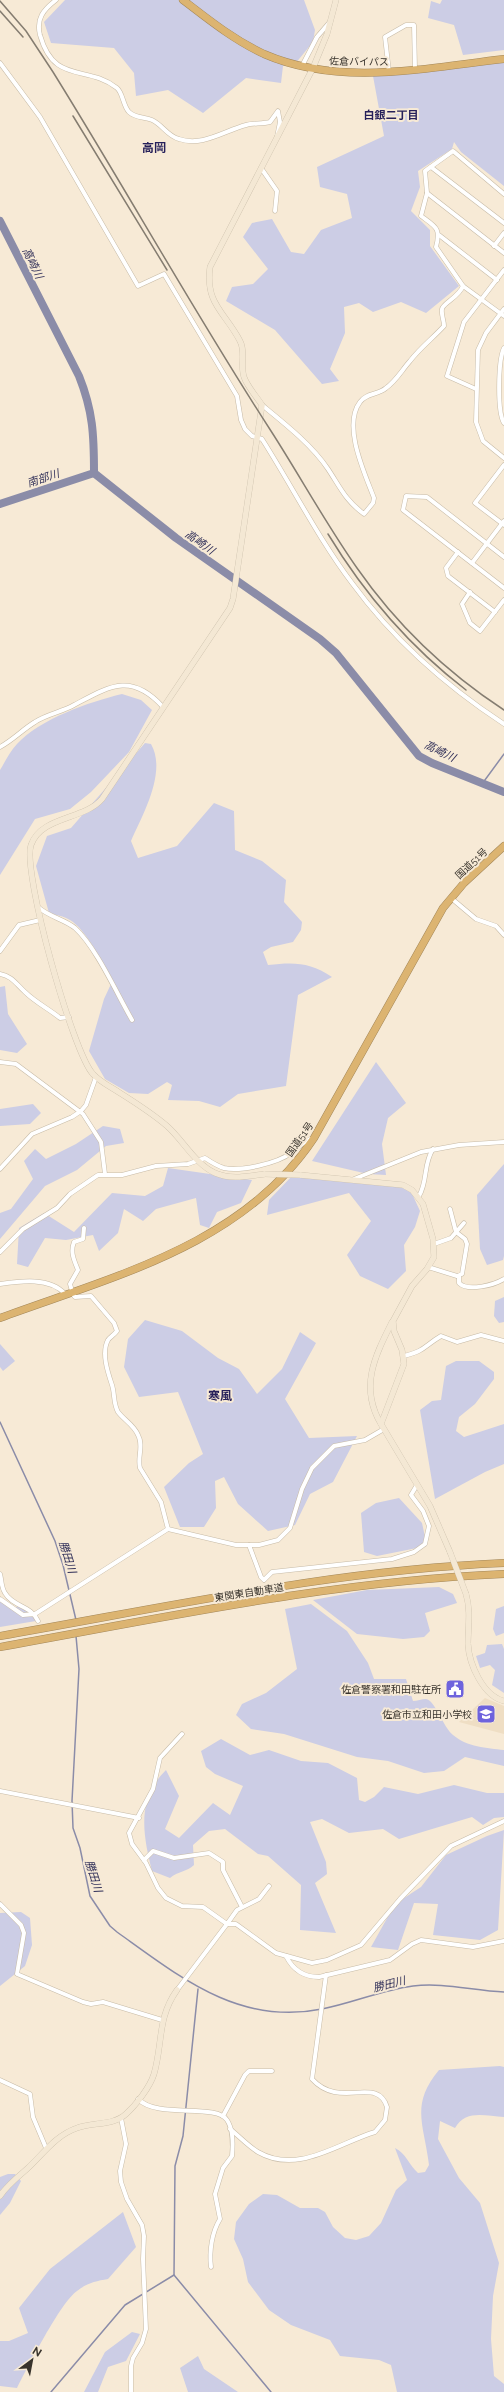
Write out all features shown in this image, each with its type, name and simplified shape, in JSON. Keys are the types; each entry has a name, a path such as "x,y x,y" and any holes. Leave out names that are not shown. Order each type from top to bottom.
{"highway":[{"name":"佐倉バイパス","path":"183,0 239,40 264,54 302,66 334,72 389,72 504,59"},
{"name":"国道51号","path":"0,1318 179,1250 227,1224 257,1202 275,1186 314,1138 424,940 450,898 504,846"},
{"name":"東関東自動車道","path":"0,1636 270,1587 428,1568 504,1563"},
{"name":"東関東自動車道","path":"0,1647 272,1598 387,1583 504,1574"}],"street":[{"path":"56,0 41,13 38,23 43,46 55,64 78,74 89,74 118,88 129,112 152,120 169,135 190,141 211,138 250,124 270,122 278,111 280,122 276,134 277,140"},
{"path":"336,0 332,19 313,68 210,267 208,277 211,292 220,313 240,341 244,353 244,376 262,405 292,430 328,469 334,482 350,504 364,514 373,503 374,498 354,437 356,410 360,401 367,396 386,388 410,360 431,341 444,326 442,310 444,305 456,297 463,286"},
{"path":"302,66 317,37 332,19"},
{"path":"389,72 385,37 406,25 414,25 414,69"},
{"path":"0,63 40,117 138,286 164,274 237,396 238,410 245,429 252,436 262,439 342,569 400,640 468,699 504,724"},
{"path":"502,314 463,286 436,247 439,235 437,228 421,216 427,193 425,171 453,151 504,194"},
{"path":"261,167 277,191 275,211"},
{"path":"431,167 504,223"},
{"path":"427,193 504,253"},
{"path":"494,246 504,233"},
{"path":"439,235 497,280"},
{"path":"476,389 448,376 461,330 504,270"},
{"path":"504,309 480,344 476,365 478,429 484,441 504,458"},
{"path":"504,348 500,391 500,414 504,423"},
{"path":"500,391 504,394"},
{"path":"262,405 233,599 230,608 98,804 47,827 34,838 28,854 28,862 36,906 69,1017 83,1058 96,1077 167,1126 200,1161 214,1172 224,1176 235,1177 265,1174 354,1179 403,1185 419,1196 423,1204 434,1244 434,1257 428,1267 412,1286 376,1356 370,1376 370,1396 376,1416 430,1506 450,1552 469,1603 468,1645 474,1668 488,1693 504,1701"},
{"path":"472,563 503,523 475,503 504,465"},
{"path":"504,557 427,497 406,496 403,510 504,588"},
{"path":"458,552 446,568 448,576 495,612"},
{"path":"470,592 462,604 470,624 480,631 504,600"},
{"path":"0,747 14,740 34,722 73,706 94,693 116,685 128,685 146,691 163,708"},
{"path":"450,898 476,919 496,926 504,935"},
{"path":"36,906 51,917 67,922 81,934 132,1020"},
{"path":"0,951 19,925 40,920"},
{"path":"0,974 10,977 25,993 44,1004 60,1018 69,1017"},
{"path":"0,1062 16,1064 81,1111 101,1142 105,1174"},
{"path":"0,1169 32,1134 72,1117 81,1111 86,1104 96,1077"},
{"path":"0,1252 23,1229 57,1208 89,1180 105,1174 122,1175 143,1168 188,1164 205,1158 230,1169 266,1164 277,1161 292,1153 304,1140 314,1138"},
{"path":"354,1179 421,1152 433,1149 504,1142"},
{"path":"419,1196 425,1186 427,1160 433,1149"},
{"path":"450,1209 456,1232 465,1239 467,1244 462,1274 459,1276 459,1283 469,1286 497,1283 504,1279"},
{"path":"434,1244 446,1240 464,1223"},
{"path":"69,1292 70,1284 78,1270 72,1254 73,1246 74,1242 83,1239 84,1228"},
{"path":"428,1267 437,1272 459,1276"},
{"path":"0,1284 46,1282 69,1292 75,1297 91,1296 114,1322 116,1331 108,1340 106,1365 107,1375 112,1386 114,1404 119,1413 139,1436 141,1447 138,1462 140,1468 162,1502 168,1529"},
{"path":"0,1599 23,1615 35,1614 168,1529 236,1545 269,1543 284,1536 290,1528 307,1476 334,1446 365,1440 382,1427 402,1371 404,1356 394,1331 393,1321"},
{"path":"404,1356 424,1350 441,1336 457,1342 481,1335 504,1340"},
{"path":"249,1545 261,1577 264,1580 272,1572 392,1559 414,1552 425,1544 429,1526 423,1511 411,1495 417,1485"},
{"path":"0,1574 2,1587 10,1599 35,1614 38,1621"},
{"path":"182,1734 160,1758 153,1789 139,1818 131,1828 129,1839 144,1860 158,1888 166,1898 182,1906 203,1907 226,1924 236,1924 276,1953 286,1956 312,1963 326,1960 361,1945 400,1899 451,1846 504,1821"},
{"path":"0,1791 139,1818"},
{"path":"144,1860 153,1851 174,1858 209,1854 223,1862 223,1870 242,1907"},
{"path":"0,2196 13,2180 28,2168 46,2148 75,2128 120,2118 138,2099 154,2074 162,2020 169,2001 226,1924 242,1907 259,1899 270,1886"},
{"path":"0,1904 21,1925 24,1933 17,1974 83,2002 91,2004 103,2002 162,2020"},
{"path":"286,1956 290,1964 303,1974 311,1977 326,1975 390,1960 412,1944 421,1940 473,1947 504,1941"},
{"path":"138,2099 151,2108 216,2113 223,2116 230,2129 257,2151 271,2157 288,2160 312,2157 375,2132 381,2127 385,2120 387,2107 380,2095 372,2092 343,2094 331,2092 323,2089 312,2079 311,2074 326,1975"},
{"path":"223,2116 245,2075 249,2071 272,2071"},
{"path":"0,2080 30,2094 33,2117 46,2148"},
{"path":"120,2118 126,2144 120,2170 121,2182 127,2199 142,2225 144,2236 143,2259 146,2329 142,2343 133,2358 131,2366 131,2392"},
{"path":"211,2266 211,2252 216,2226 220,2219 215,2194 223,2168 232,2156 230,2129"}],"shaded area":[{"path":"65,0 304,0 315,30 313,42 295,64 283,66 281,83 246,78 203,113 168,90 136,96 134,73 114,48 51,43 44,22"},
{"path":"442,0 504,0 504,50 463,55 454,25 428,18 431,1 440,4"},
{"path":"504,61 504,186 461,152 454,142 452,149 418,171 420,187 411,211 430,230 430,246 459,286 426,313 401,302 373,312 359,303 344,307 345,333 330,369 339,381 322,384 275,330 226,301 232,287 253,284 268,269 243,237 252,223 272,219 291,252 304,254 321,230 352,218 347,194 320,187 317,167 384,136 373,76"},
{"path":"122,694 141,700 152,710 129,752 91,792 70,809 35,819 0,875 0,770 10,753 27,735 52,719 80,707"},
{"path":"145,743 151,744 155,755 156,767 152,793 131,841 138,858 177,846 214,803 234,811 235,850 262,861 286,880 284,902 302,922 301,930 293,942 271,947 263,952 268,965 302,964 316,968 332,977 298,995 286,1086 238,1094 220,1107 199,1101 168,1100 172,1085 167,1082 148,1094 129,1093 105,1079 89,1051 104,999 111,984 95,949 82,931 68,919 49,913 36,866 47,836 71,828"},
{"path":"5,986 8,1014 27,1044 17,1053 0,1050 0,987"},
{"path":"376,1062 406,1103 388,1118 382,1144 386,1175 368,1174 312,1161"},
{"path":"33,1104 41,1113 30,1124 0,1126 0,1109"},
{"path":"103,1126 120,1129 124,1143 106,1146 77,1170 45,1186 0,1239 0,1213 11,1209 33,1179 24,1161 35,1149 46,1159 76,1144"},
{"path":"504,1164 504,1256 503,1260 487,1265 480,1249 477,1195"},
{"path":"168,1168 252,1180 241,1203 217,1212 209,1228 200,1225 196,1198 156,1209 143,1221 124,1209 118,1233 99,1251 93,1235 66,1240 45,1238 28,1267 17,1264 19,1228 44,1213 74,1232 112,1193 145,1196 163,1186"},
{"path":"293,1175 409,1187 420,1211 415,1227 404,1245 406,1271 388,1289 360,1276 347,1255 371,1221 349,1193 267,1215 269,1200"},
{"path":"504,1297 504,1322 499,1323 494,1316 495,1301"},
{"path":"145,1320 182,1331 218,1358 239,1369 257,1394 282,1369 300,1332 316,1343 285,1399 309,1438 357,1436 333,1482 310,1494 295,1525 268,1531 238,1504 224,1477 215,1481 216,1508 204,1527 180,1527 164,1487 189,1463 203,1454 178,1392 139,1397 124,1367 128,1339"},
{"path":"0,1344 15,1361 3,1371 0,1367"},
{"path":"456,1361 479,1361 494,1372 494,1379 475,1404 459,1417 456,1431 464,1437 504,1424 504,1464 485,1472 435,1499 420,1410 432,1401 441,1400 446,1366"},
{"path":"399,1498 422,1523 427,1546 377,1556 364,1552 361,1513 376,1503"},
{"path":"439,1587 453,1594 457,1603 425,1613 430,1631 424,1637 403,1639 357,1634 313,1600 367,1590"},
{"path":"0,1600 9,1607 27,1607 36,1621 0,1627"},
{"path":"311,1604 347,1631 368,1663 374,1679 406,1679 413,1701 426,1699 433,1704 453,1735 464,1742 477,1746 504,1750 504,1766 465,1757 444,1771 424,1773 388,1761 357,1757 284,1734 251,1729 236,1715 242,1704 266,1693 297,1669 285,1609"},
{"path":"504,1606 504,1633 496,1636 493,1629 496,1609"},
{"path":"502,1644 504,1649 504,1693 492,1685 495,1670 490,1665 480,1668 476,1656 485,1653 487,1645"},
{"name":"佐倉市立和田小学校","path":"485,1698 504,1706 504,1734 459,1722"},
{"path":"221,1739 250,1755 269,1750 301,1761 328,1763 357,1778 359,1800 365,1802 374,1797 384,1787 418,1794 454,1785 487,1793 504,1793 504,1817 494,1818 483,1825 472,1817 399,1839 383,1829 349,1833 322,1819 310,1822 326,1862 327,1874 315,1883 336,1933 300,1930 301,1885 268,1856 258,1854 225,1829 209,1831 193,1845 194,1865 188,1869 170,1878 152,1871 146,1844 144,1818 150,1793 156,1781 166,1770 179,1796 165,1829 179,1838 213,1803 230,1815 243,1786 215,1774 206,1767 201,1751"},
{"path":"504,1830 498,1930 480,1940 433,1935 438,1904 414,1903 398,1950 371,1947 395,1904 421,1887 446,1855 487,1836"},
{"path":"21,1912 30,1918 32,1945 25,1966 0,1986 0,1913"},
{"path":"504,2067 504,2117 483,2115 470,2116 459,2122 455,2128 440,2121 438,2139 459,2178 480,2203 499,2263 493,2296 491,2339 494,2376 504,2384 504,2392 397,2392 391,2365 379,2360 340,2356 330,2340 291,2325 269,2310 248,2282 243,2259 234,2239 236,2222 249,2204 263,2194 277,2195 300,2208 318,2208 325,2212 333,2227 345,2238 356,2240 369,2236 381,2223 396,2190 407,2180 395,2148 405,2156 418,2173 425,2172 429,2165 422,2126 422,2105 424,2094 430,2082 439,2070"},
{"path":"8,2174 15,2174 21,2181 10,2203 0,2215 0,2177"},
{"path":"123,2212 136,2247 108,2279 88,2284 77,2291 70,2298 53,2321 17,2388 0,2386 0,2341 9,2341 28,2333 19,2308 50,2269"},
{"path":"132,2332 140,2334 126,2361 108,2367 98,2392 84,2392 105,2352"},
{"path":"198,2356 204,2369 238,2392 188,2392 180,2368"}],"waterway":[{"name":"高崎川","path":"0,221 79,376 84,389 92,423 94,473 176,538 320,639 336,653 419,756 432,763 504,792"},
{"name":"南部川","path":"0,504 94,473"},
{"path":"482,784 504,754"},
{"name":"勝田川","path":"0,1422 55,1541 63,1565 76,1620"},
{"name":"勝田川","path":"76,1636 79,1669 72,1801 73,1828 80,1848 90,1896 110,1926 117,1932 188,1981 212,1994 237,2004 264,2010 292,2012 322,2009 390,1990 424,1985 504,1992"},
{"path":"198,1989 183,2136 175,2166 174,2275 271,2392"},
{"path":"51,2392 125,2305 174,2275"}],"railway":[{"path":"0,1 26,31 53,72 215,342 357,568 388,608 423,646 462,680 504,710"},
{"path":"0,11 23,37"},
{"path":"73,116 167,270"},
{"path":"328,534 357,578 390,619 426,656 466,690"}],"place":[{"name":"佐倉警察署和田駐在所","path":"455,1689"},
{"name":"佐倉市立和田小学校","path":"486,1714"}],"district":[{"name":"白銀二丁目","path":"391,115"},
{"name":"高岡","path":"154,148"},
{"name":"寒風","path":"220,1396"}]}
